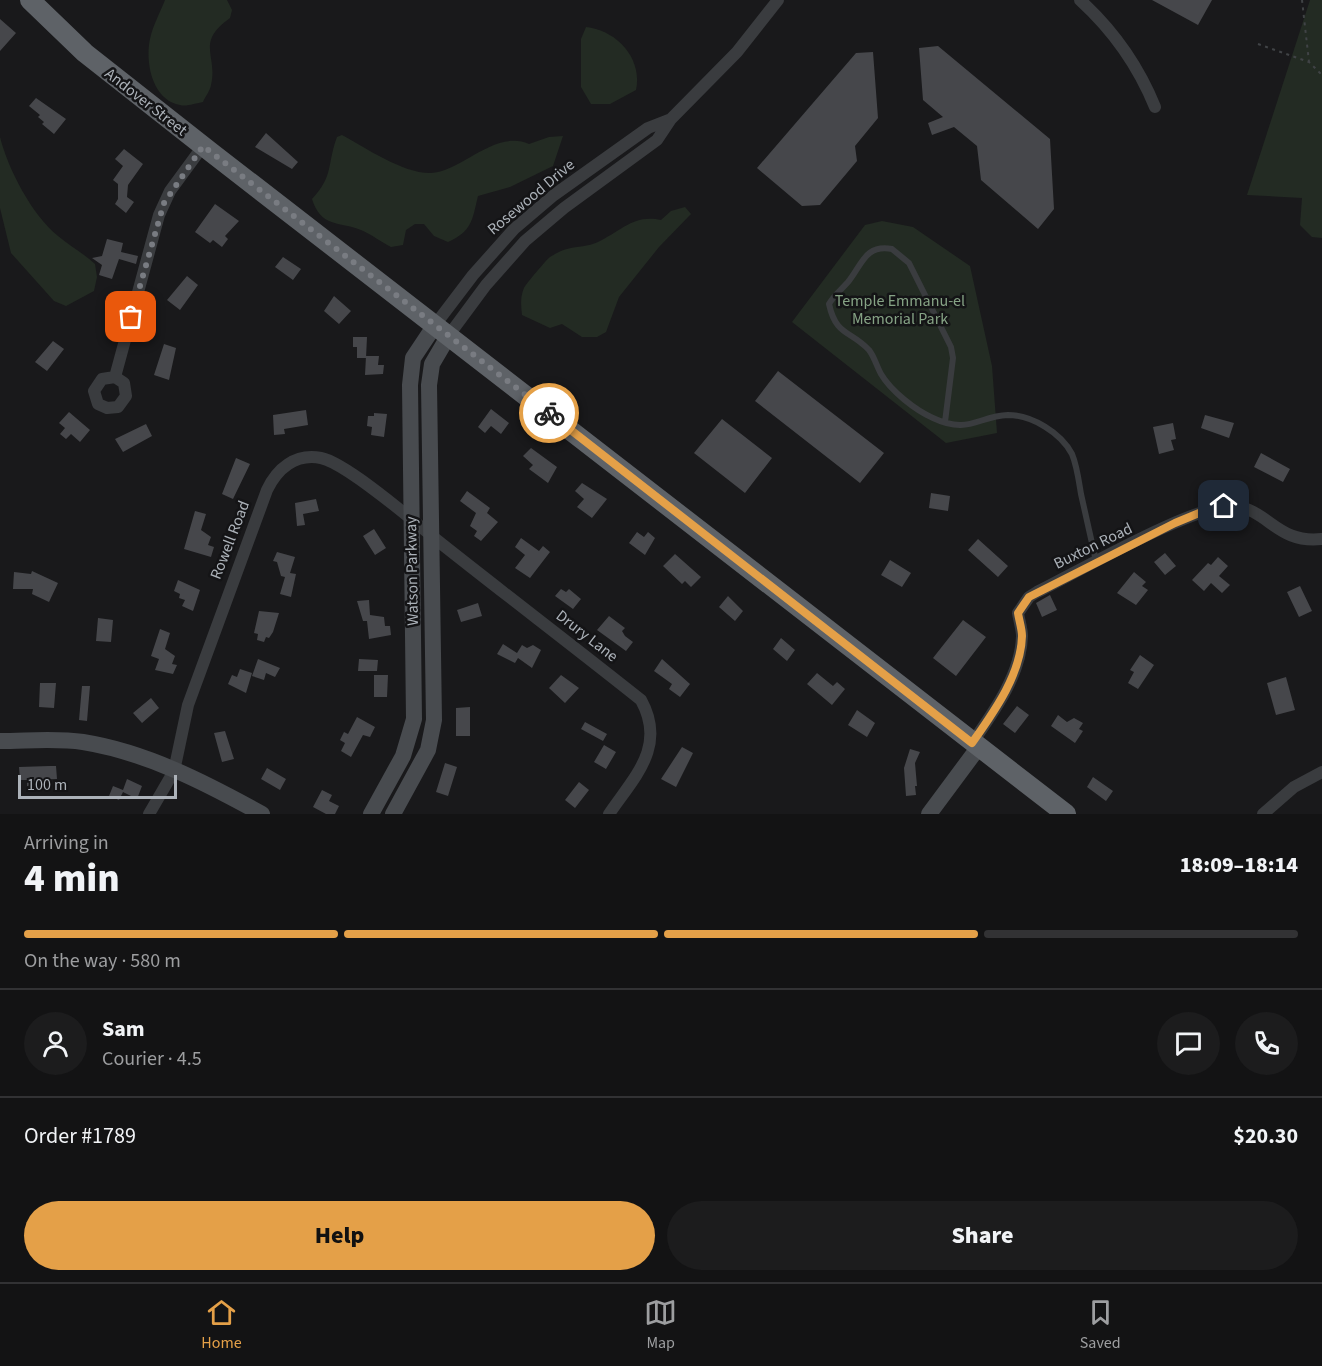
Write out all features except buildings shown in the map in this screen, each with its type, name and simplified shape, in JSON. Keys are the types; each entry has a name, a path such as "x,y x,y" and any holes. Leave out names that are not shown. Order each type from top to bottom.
{"highway":[{"name":"Andover Street","path":"30,0 85,53 203,146 1066,814"}],"main road":[{"name":"Watson Parkway","path":"371,814 404,756 414,719 410,373 419,346 442,330"},
{"name":"Watson Parkway","path":"393,814 425,757 433,728 430,375 442,330"},
{"path":"0,741 82,742 142,758 197,780 262,814"},
{"path":"929,814 975,745"}],"street":[{"name":"Rosewood Drive","path":"442,330 525,241 564,208 657,140 670,119 737,52 778,0"},
{"path":"1080,0 1122,45 1146,85 1155,107"},
{"path":"115,377 159,215 170,191 203,146"},
{"name":"Rowell Road","path":"149,814 174,771 188,705 203,660 267,490 277,472 293,461 321,458 341,467 411,519"},
{"name":"Buxton Road","path":"975,745 1008,683 1022,636 1018,613 1037,591 1197,513 1224,506 1248,510 1291,537 1309,540 1322,539"},
{"name":"Drury Lane","path":"411,519 641,700 650,723 650,747 642,766 609,814"},
{"path":"1263,814 1294,787 1322,772"}],"lane":[{"path":"945,422 953,358 951,347 909,263 892,249 874,249 864,256 848,282 833,296 829,304 834,322 869,350 883,377 897,392 933,418 945,422 967,425 1008,415 1026,418 1057,437 1071,454 1097,563"}],"path":[{"path":"1302,0 1309,62"},
{"path":"1258,44 1309,62 1322,75"}],"green space":[{"path":"165,0 227,0 232,10 230,18 219,27 210,42 212,75 210,87 203,102 185,106 170,102 157,88 153,79 149,58 150,39"},
{"path":"1310,0 1322,0 1322,238 1312,237 1300,225 1302,198 1247,195"},
{"path":"586,27 597,29 617,40 631,57 635,67 636,90 610,104 591,104 581,87 581,39"},
{"path":"342,135 397,165 431,173 454,166 491,146 504,142 516,141 529,144 549,137 563,136 553,166 510,187 478,196 470,224 456,238 448,242 434,236 424,224 415,224 406,230 403,245 391,247 361,230 326,219 320,215 312,199 324,183 337,137"},
{"path":"0,137 15,177 30,204 48,227 95,264 97,277 94,291 66,306 54,301 11,253 0,208"},
{"path":"685,207 691,214 659,247 619,297 606,332 597,337 582,337 562,324 550,328 522,315 521,298 524,288 550,257 558,252 594,244 635,221 661,220 671,211"},
{"name":"Temple Emmanu-el Memorial Park","path":"882,221 913,227 970,266 992,366 997,433 946,443 792,322 865,225"}],"way so far":[{"path":"131,317 164,203 170,191 203,146 549,413"}],"route":[{"path":"549,413 972,743 990,718 1008,683 1022,636 1018,613 1029,597 1175,523 1211,508 1224,506"}]}
